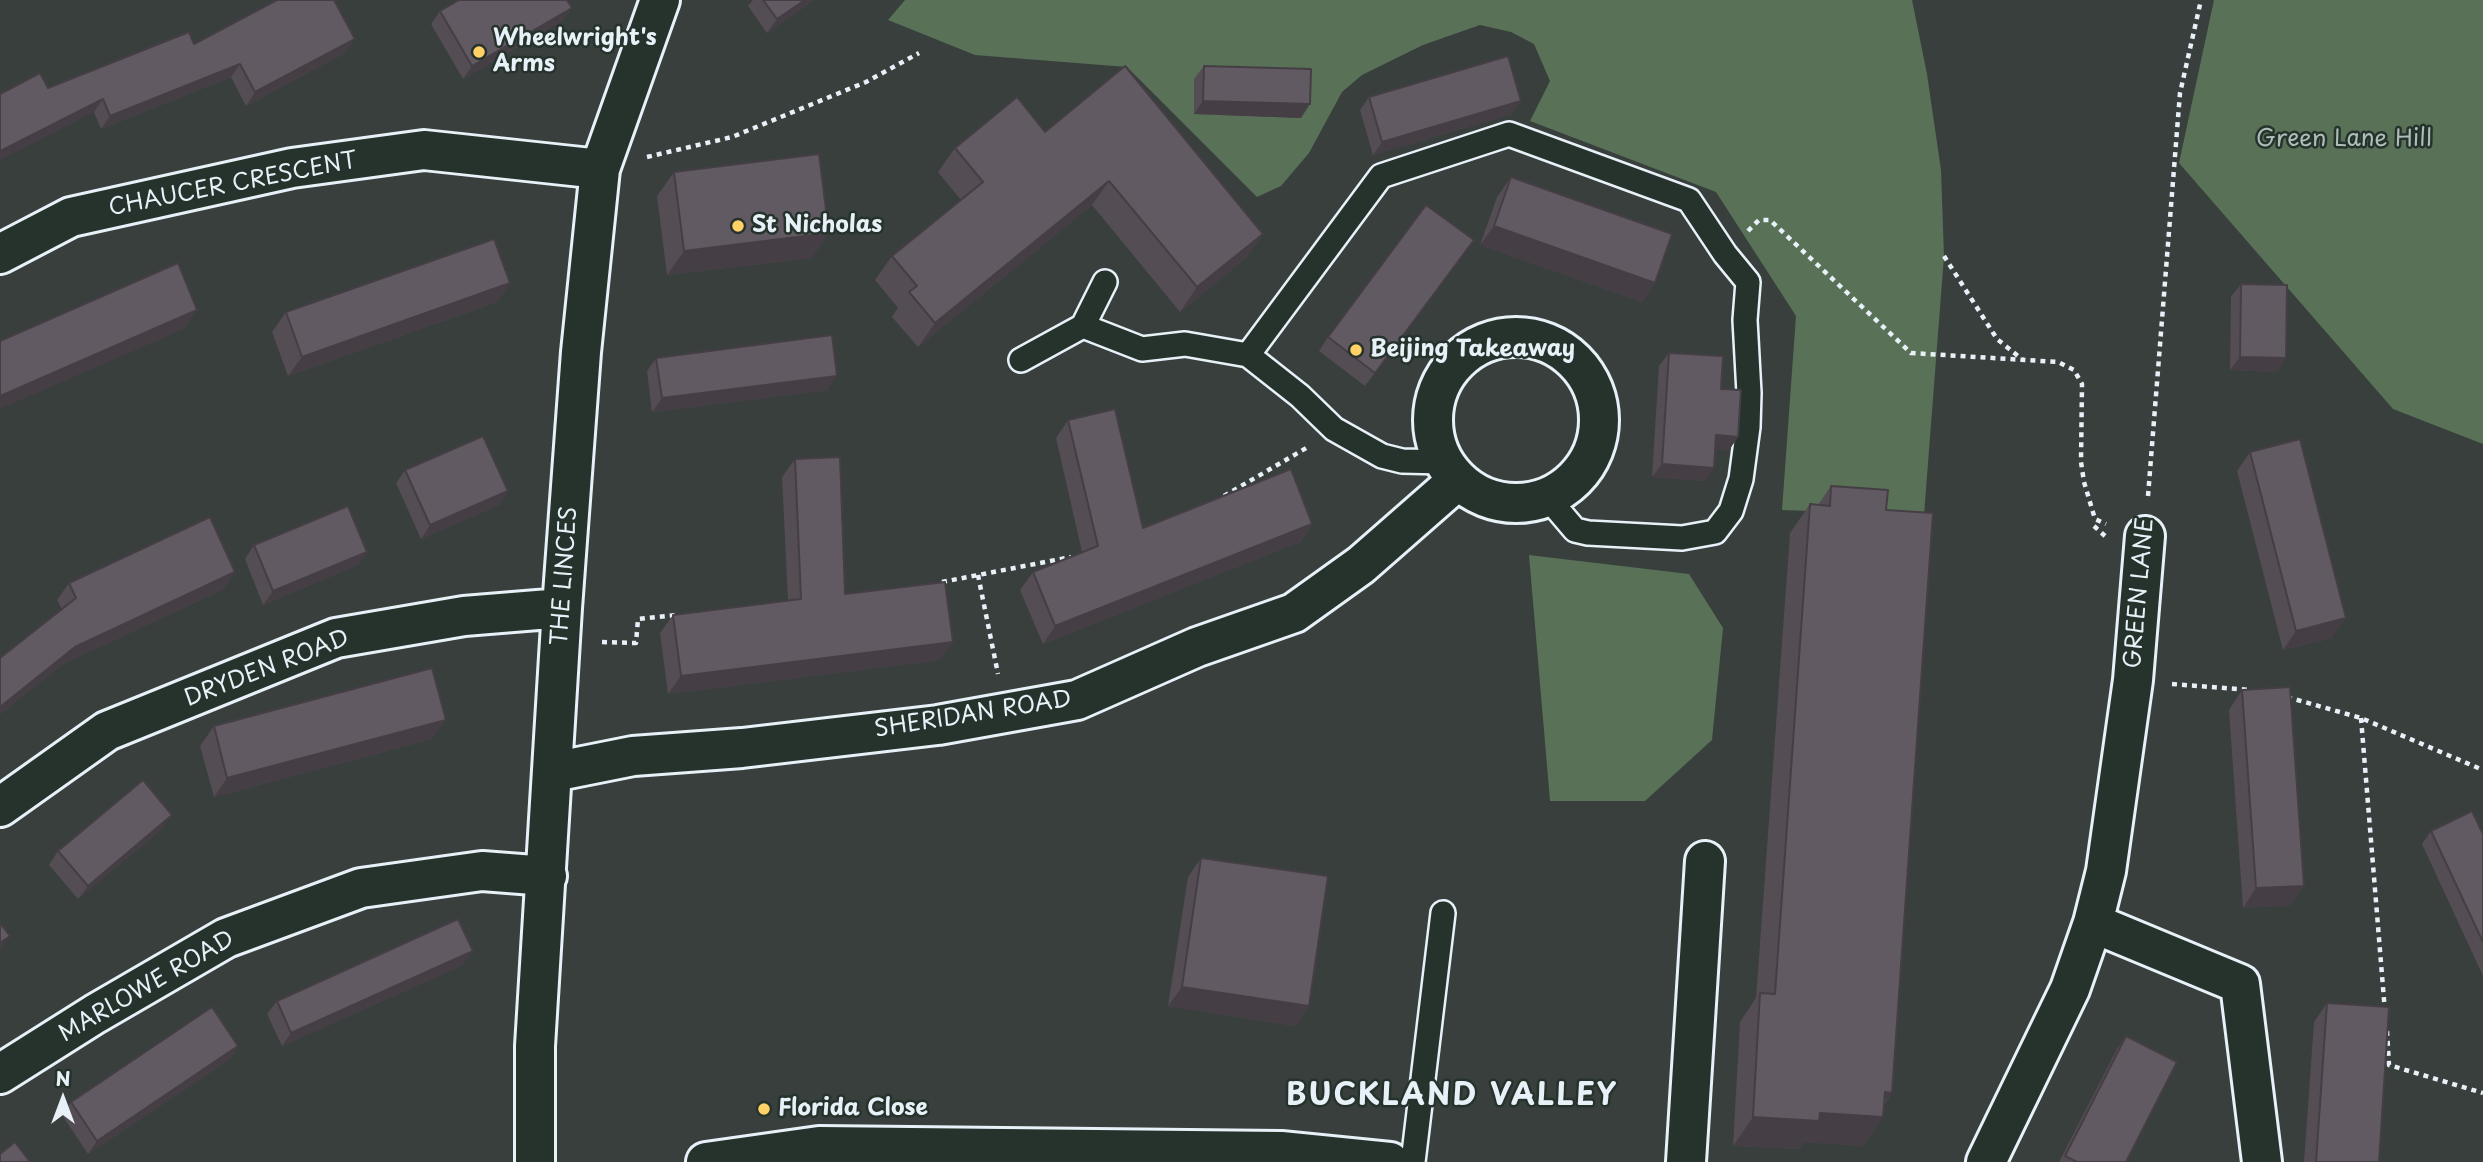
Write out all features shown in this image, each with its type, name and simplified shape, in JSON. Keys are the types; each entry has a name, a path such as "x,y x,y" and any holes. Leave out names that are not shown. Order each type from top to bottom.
{"street":[{"name":"THE LINCES","path":"535,1162 535,1046 561,624 581,352 600,169 660,0"},
{"name":"CHAUCER CRESCENT","path":"0,254 71,217 292,168 424,150 600,169"},
{"path":"1508,337 1532,338 1554,346 1574,360 1588,378 1597,400 1600,424 1595,447 1584,468 1568,485 1547,498 1524,503 1500,502 1478,494 1451,471 1434,440 1432,416 1437,392 1448,372 1464,355 1485,342 1508,337"},
{"name":"SHERIDAN ROAD","path":"553,772 633,756 742,748 938,725 1077,700 1197,647 1294,613 1361,565 1451,471"},
{"name":"GREEN LANE","path":"1986,1162 2070,989 2093,923 2106,871 2133,680 2145,536"},
{"name":"DRYDEN ROAD","path":"0,807 107,731 336,638 464,616 561,624"},
{"path":"1686,1162 1705,861"},
{"name":"MARLOWE ROAD","path":"0,1074 95,1014 226,938 361,888 482,871 547,876"},
{"path":"2093,923 2240,984 2262,1162"},
{"path":"706,1162 819,1146 1093,1155 1281,1151 1390,1162"}],"lane":[{"path":"1248,355 1381,176 1509,134 1689,200 1748,282 1745,320 1748,428 1741,479 1731,511 1715,532 1682,538 1639,537 1575,530 1547,498"},
{"path":"1021,360 1083,326 1105,282"},
{"path":"1083,326 1142,349 1185,344 1248,355 1300,396 1334,429 1382,456 1451,471"},
{"path":"1413,1162 1443,913"}],"path":[{"name":"GREEN LANE","path":"2145,536 2180,93 2201,0"},
{"path":"600,169 732,136 866,82 919,53"},
{"path":"1726,254 1756,222 1770,220 1911,353 2066,365 2079,376 2081,384 2081,463 2095,519 2108,525 2130,526 2145,536"},
{"path":"1944,256 1997,339 2024,360"},
{"path":"1217,500 1297,455 1334,429"},
{"path":"940,583 1084,555"},
{"path":"978,575 1006,713"},
{"path":"561,624 636,643 638,619 678,615"},
{"path":"2133,680 2255,691"},
{"path":"2282,696 2361,718 2483,770"},
{"path":"2361,718 2389,1065 2483,1093"}],"green space":[{"path":"905,0 1912,0 1927,74 1941,170 1944,256 1924,515 1782,510 1796,316 1716,192 1530,121 1550,81 1534,44 1511,32 1480,25 1423,45 1362,75 1342,92 1309,153 1281,186 1257,197 1127,67 975,55 888,20"},
{"name":"Green Lane Hill","path":"2214,0 2483,0 2483,444 2393,409 2179,163"},
{"path":"1529,555 1689,574 1723,628 1712,740 1645,801 1550,801"}],"building":[{"path":"277,0 334,0 355,39 255,92 240,64 110,116 103,99 0,151 0,94 40,73 48,88 189,32 194,44"},
{"name":"Wheelwright's Arms","path":"459,0 567,0 572,8 472,66 440,11"},
{"path":"763,0 805,0 777,19"},
{"path":"1508,56 1521,101 1382,142 1369,97"},
{"path":"1125,66 1263,234 1197,287 1109,181 935,323 909,292 917,286 892,256 983,182 955,148 1017,97 1045,132"},
{"path":"1204,66 1311,69 1310,104 1203,101"},
{"name":"St Nicholas","path":"819,154 829,233 684,251 674,172"},
{"path":"1511,177 1672,234 1655,283 1494,226"},
{"path":"1426,205 1474,240 1375,373 1328,337"},
{"path":"494,239 510,283 302,357 286,312"},
{"path":"178,263 197,310 0,396 0,341"},
{"path":"2241,284 2287,285 2286,358 2240,357"},
{"path":"832,335 837,376 662,398 656,358"},
{"path":"1669,353 1723,356 1721,389 1741,390 1738,437 1716,435 1714,468 1662,464"},
{"path":"1115,409 1143,528 1291,469 1312,524 1055,626 1033,572 1098,546 1068,420"},
{"path":"483,436 508,491 430,525 405,470"},
{"path":"2300,439 2346,618 2296,631 2250,452"},
{"path":"840,457 845,594 945,582 953,642 681,676 673,615 801,599 795,459"},
{"path":"1831,486 1888,490 1886,510 1933,513 1892,1093 1885,1092 1883,1117 1820,1113 1819,1121 1753,1117 1760,993 1775,994 1810,504 1830,506"},
{"path":"348,506 367,552 273,591 254,545"},
{"path":"210,517 235,572 75,647 0,707 0,658 76,598 69,583"},
{"path":"432,668 446,720 227,778 214,726"},
{"path":"2290,687 2304,886 2256,888 2242,690"},
{"path":"143,780 172,815 88,886 58,851"},
{"path":"2472,811 2483,834 2483,942 2431,831"},
{"path":"1201,858 1328,876 1309,1006 1182,987"},
{"path":"458,919 473,951 291,1033 277,1001"},
{"path":"0,923 10,936 0,943"},
{"path":"2327,1003 2389,1007 2379,1162 2316,1162"},
{"path":"212,1007 238,1046 97,1141 71,1102"},
{"path":"2126,1036 2177,1062 2126,1162 2077,1162 2065,1156"},
{"path":"15,1142 30,1162 0,1162 0,1154"}],"place":[{"name":"Wheelwright's Arms","path":"479,52"},
{"name":"St Nicholas","path":"738,226"},
{"name":"Beijing Takeaway","path":"1356,350"},
{"name":"Florida Close","path":"764,1109"}],"district":[{"name":"BUCKLAND VALLEY","path":"1452,1097"}]}
